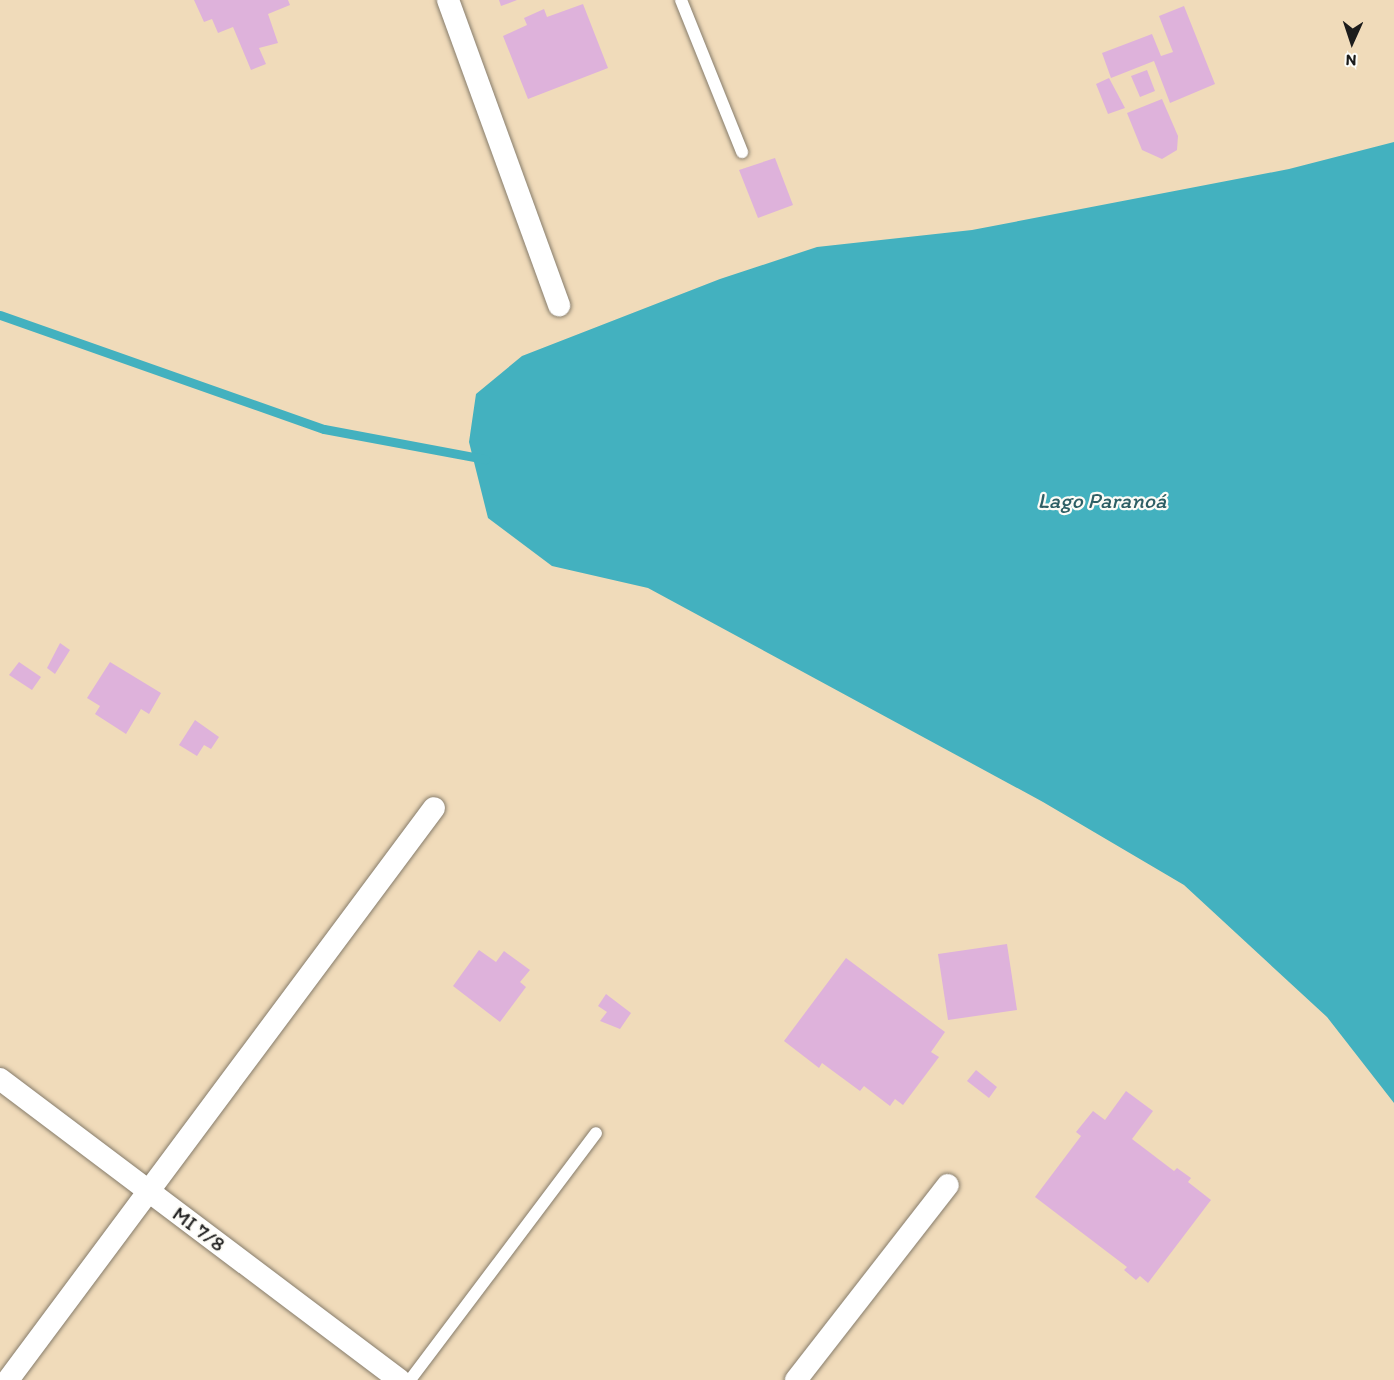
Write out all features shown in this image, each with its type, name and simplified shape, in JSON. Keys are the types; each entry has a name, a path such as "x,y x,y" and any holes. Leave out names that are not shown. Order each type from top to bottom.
{"street":[{"path":"448,0 559,305"},
{"path":"8,1380 434,808"},
{"name":"MI 7/8","path":"0,1078 399,1380"},
{"path":"796,1380 948,1185"}],"lane":[{"path":"681,0 742,152"},
{"path":"410,1380 596,1133"}],"water":[{"name":"Lago Paranoá","path":"1394,142 1394,1103 1327,1017 1184,885 1043,802 648,588 552,566 488,518 469,442 476,394 522,356 720,279 817,247 972,230 1289,169"}],"building":[{"path":"194,0 288,0 290,5 268,14 278,43 259,48 266,64 251,70 233,27 218,33 212,19 204,22"},
{"path":"499,0 517,0 501,6"},
{"path":"583,4 608,68 528,99 503,36 527,25 524,18 544,9 547,17"},
{"path":"1184,6 1215,84 1170,103 1154,61 1111,78 1102,53 1152,34 1161,56 1173,52 1159,16"},
{"path":"1147,70 1155,91 1140,97 1131,76"},
{"path":"1109,78 1125,108 1108,114 1096,84"},
{"path":"1162,99 1178,136 1177,150 1162,159 1142,150 1127,113"},
{"path":"775,158 793,205 758,218 739,170"},
{"path":"60,643 70,650 55,674 47,668"},
{"path":"19,662 41,677 32,690 9,675"},
{"path":"110,662 161,693 149,714 141,709 126,734 95,714 100,706 87,698"},
{"path":"195,720 219,737 211,749 204,745 197,756 179,745"},
{"path":"1007,944 1017,1010 948,1020 938,954"},
{"path":"479,950 496,962 504,951 530,970 520,982 526,987 500,1022 453,986"},
{"path":"846,958 945,1032 931,1052 939,1057 903,1105 895,1099 890,1106 864,1086 860,1091 822,1063 819,1068 784,1041"},
{"path":"606,994 631,1013 620,1029 600,1021 607,1012 598,1006"},
{"path":"976,1070 997,1087 989,1098 967,1081"},
{"path":"1126,1091 1153,1111 1132,1139 1174,1171 1177,1168 1191,1178 1188,1182 1211,1200 1148,1283 1140,1276 1136,1280 1124,1270 1127,1267 1035,1197 1081,1136 1076,1132 1093,1111 1105,1120"}],"waterway":[{"path":"0,315 324,429 485,459"}]}
